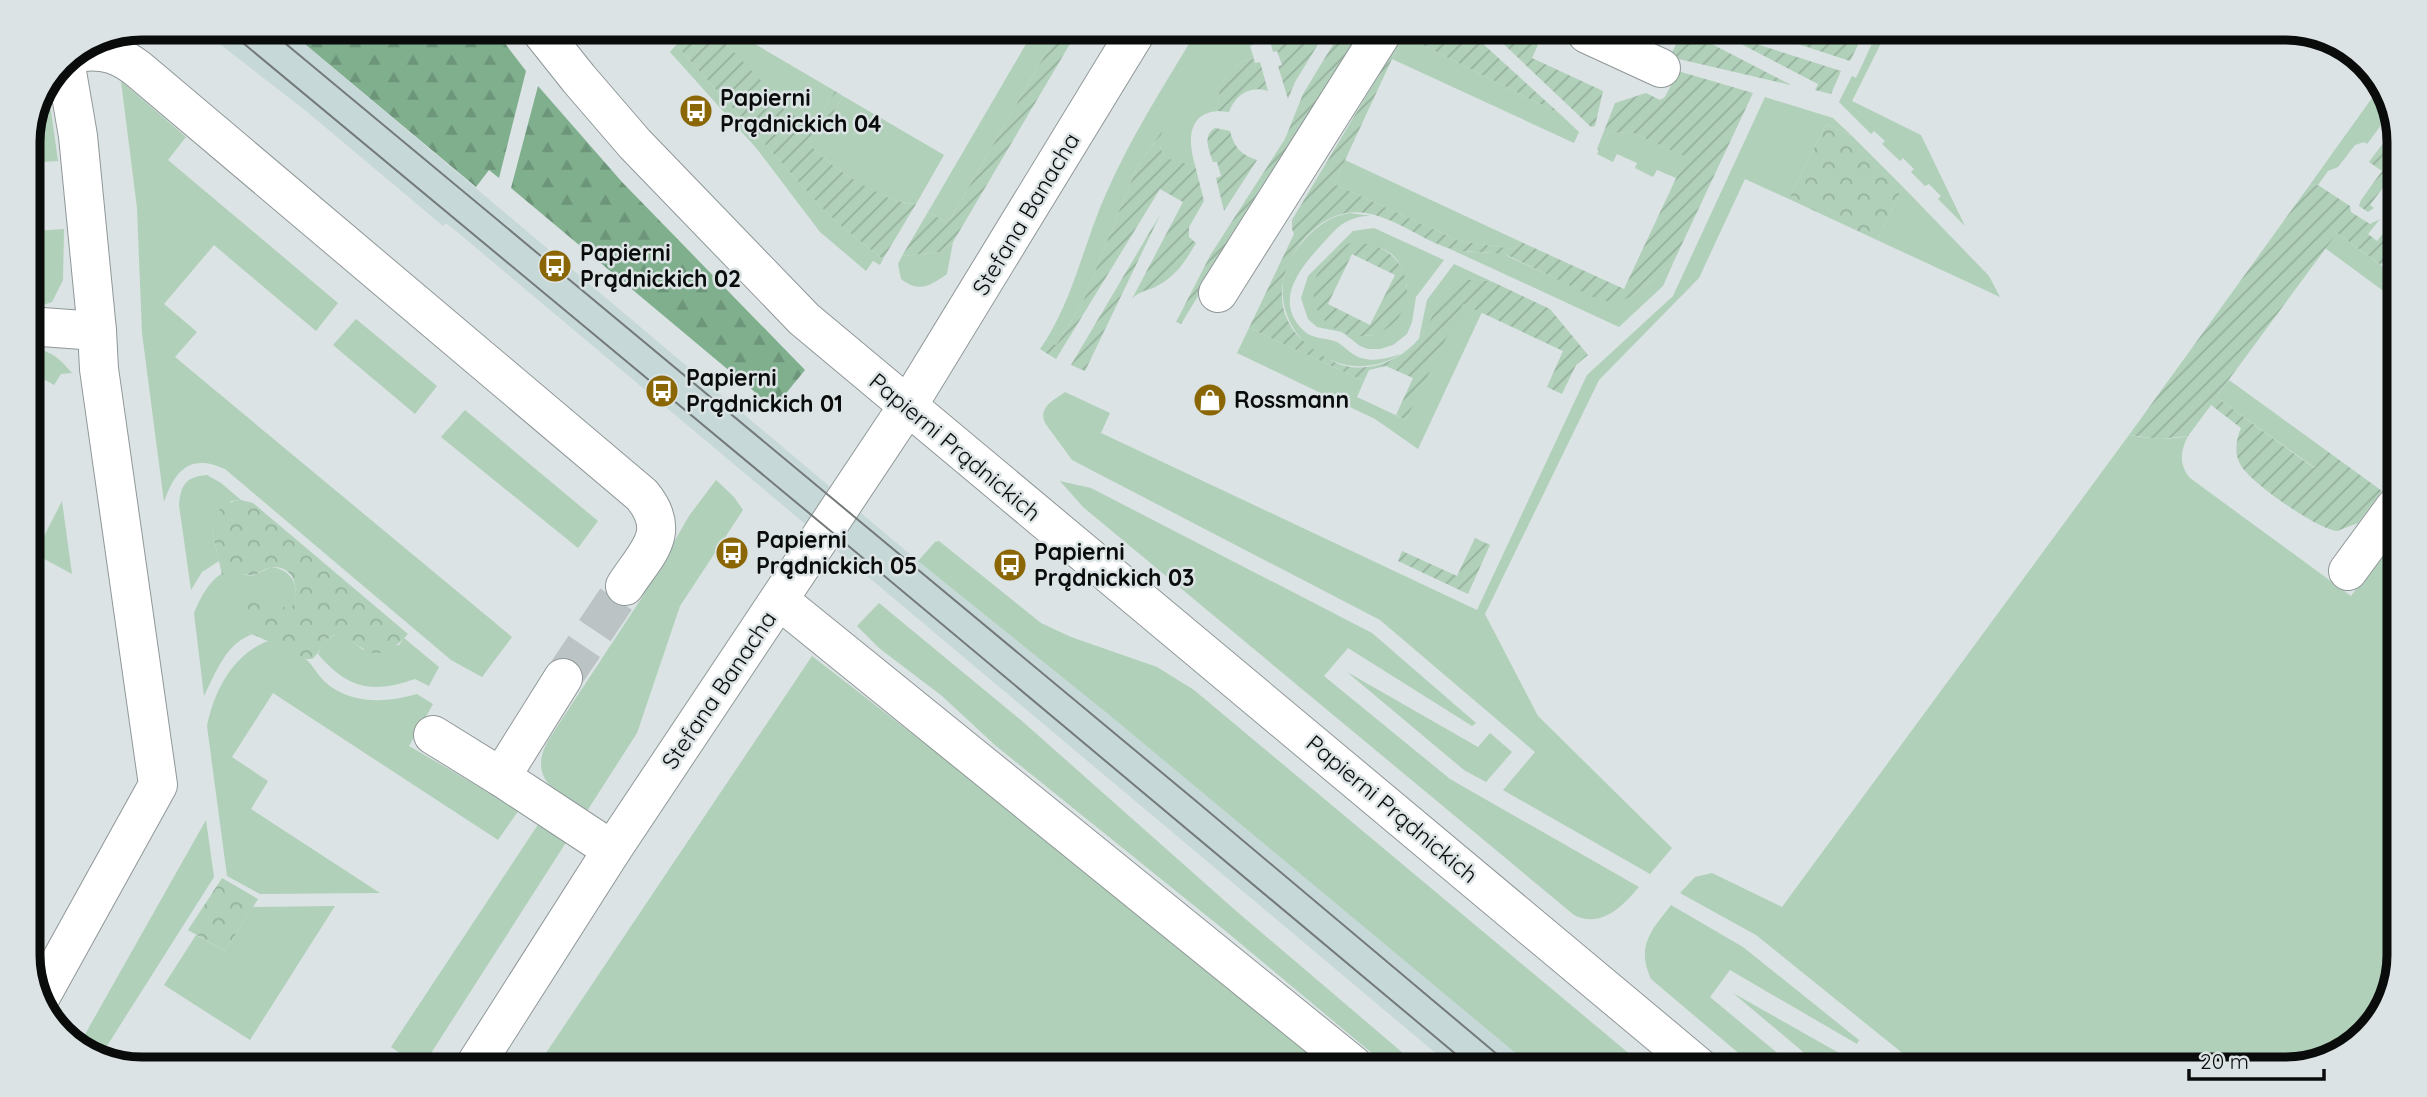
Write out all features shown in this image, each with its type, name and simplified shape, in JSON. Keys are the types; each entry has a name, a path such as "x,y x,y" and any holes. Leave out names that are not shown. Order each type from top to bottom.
{"street":[{"name":"Papierni Prądnickich","path":"548,40 635,144 804,319 1687,1057"},
{"name":"Stefana Banacha","path":"480,1057 612,850 907,407 1131,40"},
{"path":"1218,293 1378,40"},
{"path":"1600,40 1661,68"},
{"path":"98,51 111,53 138,69 642,495 653,508 658,521 657,534 625,586"},
{"path":"46,987 158,785 99,369 78,136 67,73"},
{"path":"40,327 97,331"},
{"path":"2348,571 2387,518"},
{"path":"779,600 1343,1057"},
{"path":"501,777 563,678"},
{"path":"433,735 612,850"}],"shaded area":[{"path":"214,40 300,40 918,561 1108,714 1520,1057 1440,1057 456,231 446,223 443,226 306,111"}],"green space":[{"path":"300,40 502,40 526,71 499,178 489,170 476,187"},
{"path":"680,40 722,40 807,129 814,127 835,91 843,96 823,130 808,139 808,142 828,161 858,182 890,198 916,204 883,259 822,208 676,45"},
{"path":"722,40 748,40 835,91 814,127 803,127"},
{"path":"1028,40 1053,40 951,218 945,221 928,212"},
{"path":"1053,40 1072,40 953,242 940,252 902,256 928,212 945,221 951,218"},
{"path":"1191,40 1253,40 1253,45 1250,46 1254,59 1230,70 1219,93 1218,111 1200,117 1195,123 1191,147 1195,165 1167,158 1161,150 1160,134 1136,169 1082,304 1056,345 1046,340 1064,305 1105,196 1136,133"},
{"path":"1270,40 1321,40 1295,82 1288,99 1278,66 1282,65 1277,51 1273,52"},
{"path":"1336,40 1355,40 1181,324 1176,322 1211,254 1285,139 1303,94"},
{"path":"1400,40 1405,40 1392,59 1334,184 1459,241 1514,249 1519,241 1624,289 1686,157 1631,132 1608,133 1599,151 1597,149 1615,103 1646,93 1660,100 1665,97 1678,71 1753,93 1674,261 1632,297 1612,302 1599,300 1509,256 1451,249 1387,219 1360,212 1330,218 1303,240 1293,255 1282,288 1288,321 1305,342 1331,360 1342,365 1369,367 1392,360 1420,337 1441,300 1452,287 1467,281 1488,281 1550,309 1588,355 1576,365 1562,394 1547,387 1563,351 1463,304 1406,420 1396,415 1413,378 1386,366 1369,370 1364,381 1249,328 1294,234 1292,220"},
{"path":"1405,40 1413,40 1560,114 1579,132 1574,143 1392,59"},
{"path":"1413,40 1479,40 1560,114"},
{"path":"1499,40 1528,40 1538,45 1532,58 1603,91 1595,126 1591,127"},
{"path":"1678,40 1704,40 1791,85 1670,57"},
{"path":"1734,40 1744,40 1841,71 1831,94 1815,90 1818,84"},
{"path":"1785,40 1825,40 1834,44 1836,40 1860,40 1850,61"},
{"path":"1874,40 1882,40 1852,101 1921,135 1965,226 1938,199 1941,196 1929,184 1925,186 1911,172 1914,169 1903,158 1900,161 1882,144 1885,141 1874,131 1871,134 1839,102 1852,76 1856,78"},
{"path":"676,45 822,208 883,259 880,265 873,261 866,271 820,232 757,149 670,52"},
{"path":"1254,59 1255,63 1260,62 1268,91 1255,89 1244,93 1235,101 1229,112 1218,111 1219,93 1225,77 1236,65"},
{"path":"121,81 186,137 168,160 338,303 316,331 214,245 164,304 197,332 175,357 512,637 482,677 451,660 225,469 202,463 186,467 173,481 164,502 142,333 137,208"},
{"path":"538,86 622,182 805,370 774,408 511,188"},
{"path":"2375,94 2385,121 2367,144 2364,142 2355,145 2338,167 2328,171 2318,185 2309,186"},
{"path":"843,96 944,155 916,204 889,198 859,183 809,144 807,139 823,130"},
{"path":"1765,97 1833,118 1852,136 1826,124 1789,199 1745,179 1699,278 1599,380 1485,614 1538,716 1672,848 1650,874 1503,790 1535,752 1380,620 1072,460 1045,423 1045,408 1065,392 1110,413 1101,433 1477,610 1587,375 1673,296"},
{"path":"48,106 51,111 58,161 40,162 40,135"},
{"path":"1826,124 1852,136 1903,187 1877,240 1789,199"},
{"path":"1215,128 1230,131 1239,150 1257,160 1224,211 1216,178 1221,176 1217,162 1213,162 1208,143 1209,135"},
{"path":"1162,131 1160,141 1163,153 1172,160 1195,165 1204,201 1189,227 1189,237 1196,243 1175,273 1132,299 1183,202 1160,189 1056,359 1040,349 1046,340 1056,345 1082,304 1136,169"},
{"path":"1631,132 1687,157 1676,178 1657,170 1653,177 1635,168 1637,163 1617,154 1613,162 1597,154 1608,133"},
{"path":"2387,138 2387,182 2370,205 2374,208 2368,212 2359,206 2361,200 2382,171 2369,162"},
{"path":"1345,160 1519,241 1514,249 1459,241 1334,184"},
{"path":"2318,185 2350,206 2351,212 2370,224 2380,219 2368,234 2377,241 2387,228 2387,257 2381,265 2337,233 2216,397 2314,468 2327,451 2382,491 2358,523 2337,531 2300,514 2269,493 2246,472 2238,460 2236,450 2241,428 2211,405 2188,436 2159,439 2129,435 2309,186"},
{"path":"1903,187 1989,276 2000,297 1877,240"},
{"path":"1161,213 1085,371 1071,365"},
{"path":"1350,213 1374,216 1352,219 1332,233 1300,272 1290,295 1290,307 1294,318 1307,333 1337,342 1356,356 1375,360 1401,354 1373,365 1346,365 1321,355 1301,339 1288,317 1283,292 1288,265 1305,239 1325,222"},
{"path":"1374,228 1444,260 1416,297 1407,334 1393,345 1380,349 1368,349 1342,332 1317,327 1308,319 1301,298 1308,276 1353,231","holes":["1350,243 1373,246 1389,252 1395,257 1404,274 1407,287 1373,335 1352,335 1335,328 1322,317 1316,302 1315,285 1320,269 1331,254"]},
{"path":"64,229 63,280 52,302 40,306 40,231"},
{"path":"2337,233 2387,270 2387,294 2325,248"},
{"path":"953,242 947,274 935,282 919,287 901,279 898,264 902,256 940,252"},
{"path":"1350,243 1374,246 1391,255 1402,270 1407,286 1405,304 1397,319 1383,331 1363,336 1349,335 1332,327 1319,313 1315,302 1316,278 1321,267 1338,249","holes":["1352,254 1395,275 1370,325 1328,304"]},
{"path":"1448,248 1501,253 1599,299 1632,297 1674,261 1663,286 1619,327"},
{"path":"1454,264 1493,282 1484,280 1450,288 1419,338 1427,300"},
{"path":"1462,303 1482,312 1418,449 1375,419 1237,353 1249,328 1364,381 1357,397 1406,420"},
{"path":"356,319 437,386 415,414 333,345"},
{"path":"40,350 53,355 72,373 61,374 54,385 40,377"},
{"path":"2229,380 2327,451 2315,468 2216,397"},
{"path":"465,410 598,521 578,548 441,437"},
{"path":"2129,435 2158,438 2188,436 2182,458 2190,478 2351,596 2387,548 2387,955 2385,975 2373,1006 2362,1022 2342,1040 2311,1053 2285,1057 1907,1057 1756,935 1680,893 1695,877 1712,873 1782,907"},
{"path":"207,475 241,500 231,501 212,529 219,561 202,572 191,590 179,505 186,483"},
{"path":"716,480 743,510 680,606 637,733 587,811 565,798 548,783 541,765 543,753 549,739 641,599 689,516"},
{"path":"1060,481 1091,488 1372,633 1476,723 1472,726 1348,648 1324,676 1450,779 1639,887 1619,908 1602,917 1584,919 1574,915 1083,507"},
{"path":"241,500 253,503 408,634 381,653 371,652 338,635 327,639 312,659 306,659 248,632 241,614 246,605 265,600 290,611 295,598 295,583 288,572 274,567 253,576 230,571 222,575 213,523 220,508"},
{"path":"62,501 72,574 40,557 40,544"},
{"path":"1475,538 1490,545 1468,594 1398,561 1402,551 1457,576"},
{"path":"939,541 1041,623 1071,637 1157,667 1194,690 1633,1057 1520,1057 1108,714 918,561"},
{"path":"271,567 286,572 294,583 295,597 290,612 282,606 248,632 253,634 229,651 204,696 194,613 200,601 212,581 224,573 233,571 253,576"},
{"path":"879,603 1022,721 1235,910 1408,1057 1376,1057 996,746 942,696 879,648 857,626"},
{"path":"339,634 363,650 399,645 404,638 439,667 429,686 415,679 386,686 362,685 340,675 318,654 331,636"},
{"path":"268,641 303,657 324,681 345,694 381,700 417,694 433,704 409,746 519,810 498,840 273,693 232,757 268,781 251,809 380,893 260,894 227,876 207,726 220,687 227,675 245,655"},
{"path":"812,656 1204,960 1321,1057 543,1057"},
{"path":"1347,672 1478,747 1490,733 1512,752 1486,782 1464,770"},
{"path":"206,820 214,877 105,1050 83,1038"},
{"path":"539,823 567,841 429,1057 405,1057 391,1047"},
{"path":"222,878 258,899 225,951 188,930"},
{"path":"1671,905 1743,947 1859,1040 1857,1044 1730,970 1710,997 1782,1057 1743,1057 1651,979 1645,948 1652,931"},
{"path":"335,906 250,1040 164,985 196,935 225,951 253,907"},
{"path":"1733,993 1846,1057 1809,1057"}],"tunnel":[{"path":"563,678 625,586"}],"tram line":[{"path":"239,40 1459,1057"},
{"path":"281,40 1500,1057"}],"place":[{"name":"Papierni Prądnickich 04","path":"696,111"},
{"name":"Papierni Prądnickich 02","path":"555,266"},
{"name":"Papierni Prądnickich 01","path":"662,391"},
{"name":"Rossmann","path":"1210,400"},
{"name":"Papierni Prądnickich 05","path":"732,553"},
{"name":"Papierni Prądnickich 03","path":"1010,565"}]}
